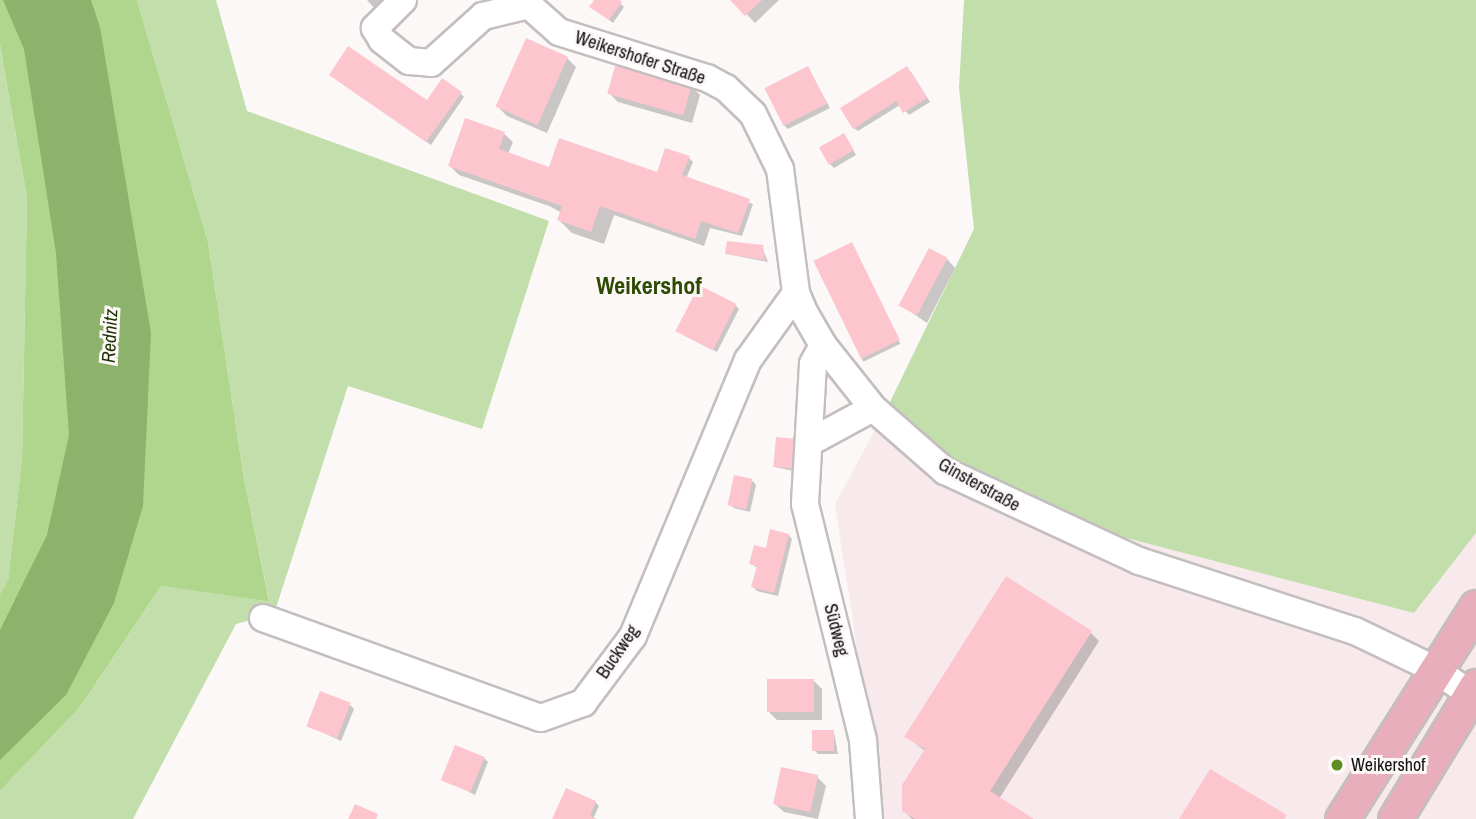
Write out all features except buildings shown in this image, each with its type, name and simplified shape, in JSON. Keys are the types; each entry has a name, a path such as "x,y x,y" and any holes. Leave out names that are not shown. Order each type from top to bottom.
{"main road":[{"path":"1342,819 1476,607"},
{"path":"1395,819 1474,693"}],"street":[{"path":"403,0 375,27 382,40 409,61 431,63 483,16 526,3"},
{"name":"Weikershofer Straße","path":"526,3 559,32 726,88"},
{"name":"Ginsterstraße","path":"726,88 753,114 780,169 796,293 823,345 873,408 945,471 1012,505 1139,561 1355,631 1436,670 1474,693"},
{"name":"Buckweg","path":"262,618 541,718 583,703 633,636 748,360 796,293"},
{"name":"Südweg","path":"823,345 813,364 812,441 805,504 863,741 869,819"},
{"path":"812,441 873,408"}],"shaded area":[{"path":"0,0 137,0 208,242 244,479 269,601 161,586 80,707 0,791 0,594 8,581 22,459 27,198 0,45"},
{"path":"137,0 216,0 247,111 549,221 482,429 348,386 274,614 236,624 133,819 0,819 0,791 80,707 161,586 269,600 244,479 208,242"},
{"path":"964,0 1476,0 1476,533 1414,613 1115,535 1023,497 930,447 890,402 974,229 959,88"},
{"path":"0,45 27,198 22,459 8,582 0,594"},
{"path":"890,402 930,447 1023,497 1115,535 1414,613 1476,533 1476,819 877,819 872,747 835,504"}],"water":[{"name":"Rednitz","path":"3,0 91,0 100,27 151,333 143,506 114,603 66,695 0,760 0,630 47,535 69,435 56,253 24,49"}],"place":[{"name":"Weikershof","path":"1337,765"}],"district":[{"name":"Weikershof","path":"649,286"}]}
